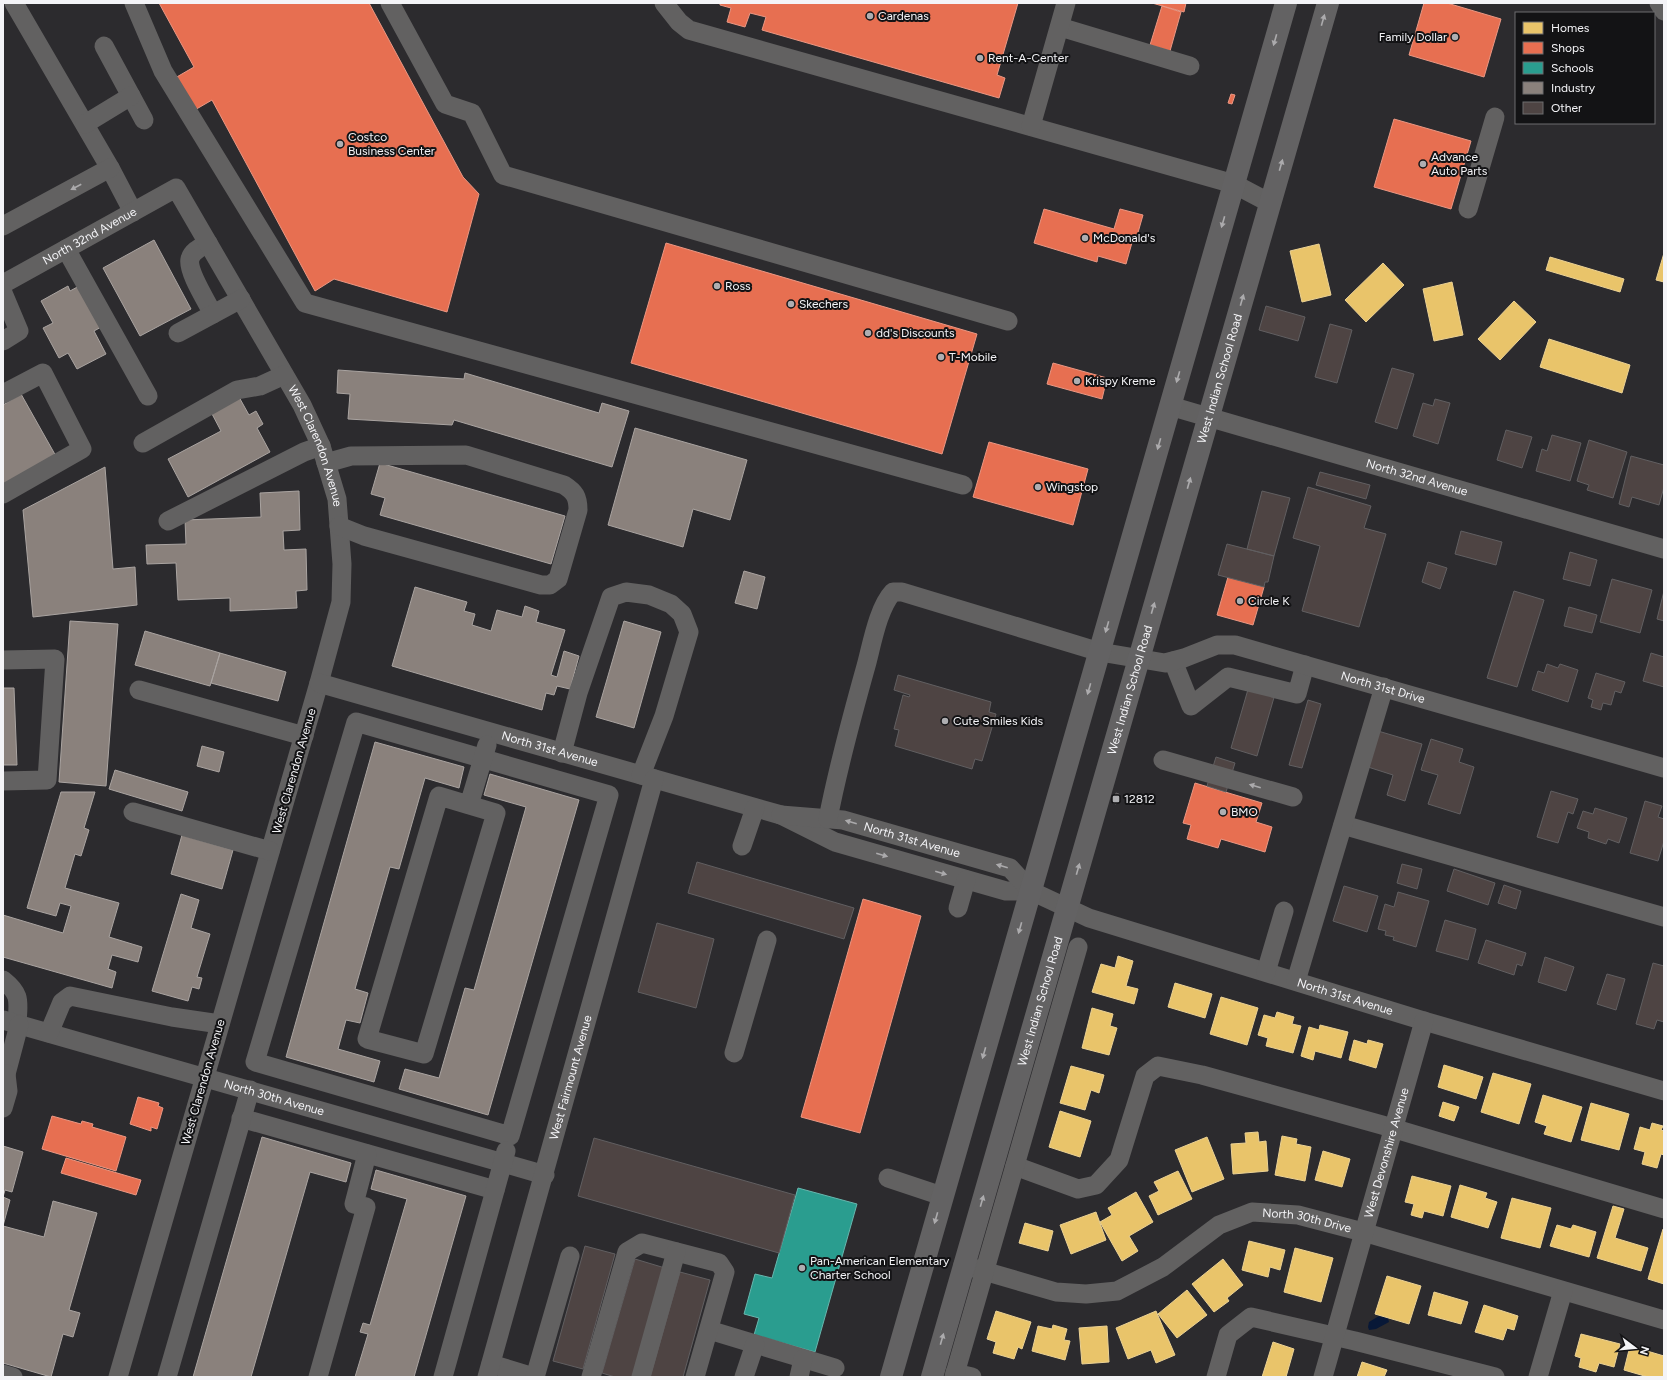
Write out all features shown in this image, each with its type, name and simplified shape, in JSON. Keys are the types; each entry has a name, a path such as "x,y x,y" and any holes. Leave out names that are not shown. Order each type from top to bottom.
{"main road":[{"path":"891,1377 1286,3"},
{"name":"West Indian School Road","path":"932,1377 1207,418 1328,3"}],"street":[{"path":"14,3 85,124 133,212"},
{"path":"134,3 163,71 305,303 963,485"},
{"path":"390,3 445,104 472,112 503,175 1008,322"},
{"path":"664,3 679,22 689,30 1234,184 1270,203"},
{"path":"1031,126 1066,3"},
{"path":"1659,3 1664,11"},
{"path":"1060,27 1190,66"},
{"path":"104,46 144,120"},
{"path":"85,124 131,96"},
{"path":"1468,209 1495,117"},
{"path":"3,226 110,168"},
{"name":"North 32nd Avenue","path":"3,284 176,188"},
{"name":"West Clarendon Avenue","path":"118,1377 304,736 341,602 342,564 337,499 323,455 302,405 176,188"},
{"path":"208,243 194,251 190,260 190,269 213,314"},
{"path":"66,249 148,396"},
{"path":"3,293 19,332 3,341"},
{"path":"178,333 240,299"},
{"path":"3,394 42,373 82,449 3,494"},
{"path":"143,443 237,390 260,386 284,375"},
{"name":"North 32nd Avenue","path":"1170,406 1207,418 1664,549"},
{"path":"168,521 304,452 323,455 351,456 466,455 564,485 574,491 578,501 578,510 558,579 550,585 541,584 364,536 339,526"},
{"name":"West Fairmount Avenue","path":"489,1370 545,1175 664,716 689,632 682,614 671,604 649,595 626,592 611,597 578,693 562,753"},
{"name":"North 31st Drive","path":"828,819 833,789 874,638 886,600 893,592 902,592 1100,652 1165,664 1217,645 1235,645 1664,768"},
{"path":"3,660 55,659 47,780 3,781"},
{"path":"1174,661 1191,706 1228,677 1297,694 1305,665"},
{"name":"North 31st Avenue","path":"319,683 781,815 843,820 1010,868 1031,891 1089,918 1424,1021 1664,1090"},
{"path":"1296,981 1384,687"},
{"path":"139,690 304,736"},
{"path":"367,725 374,699"},
{"path":"510,1136 255,1062 356,722 609,795"},
{"path":"469,804 491,732"},
{"path":"1163,760 1293,797"},
{"path":"443,1377 510,1136 616,768"},
{"path":"439,796 469,804 496,813 424,1054 367,1039 439,796"},
{"path":"742,846 755,808"},
{"path":"133,812 270,851"},
{"name":"North 31st Avenue","path":"781,815 835,842 1006,891 1031,891"},
{"path":"1342,825 1664,917"},
{"path":"958,908 966,880"},
{"path":"1266,972 1284,910"},
{"path":"734,1053 767,940"},
{"name":"West Indian School Road","path":"960,1376 985,1271 1078,947"},
{"path":"3,980 15,989 18,1002 5,1074 8,1091 3,1108"},
{"path":"49,1033 62,1002 70,996 172,1018 220,1024"},
{"name":"West Devonshire Avenue","path":"1323,1377 1333,1336 1424,1021"},
{"name":"North 30th Avenue","path":"13,1023 545,1175"},
{"path":"1015,1166 1078,1189 1096,1185 1119,1160 1145,1076 1158,1066 1202,1075 1394,1129 1664,1209"},
{"path":"167,1377 250,1090"},
{"path":"242,1118 495,1190"},
{"path":"318,1377 366,1207 354,1204 367,1154"},
{"path":"888,1178 942,1196"},
{"name":"North 30th Drive","path":"963,1265 1056,1292 1086,1294 1117,1291 1162,1267 1219,1225 1252,1212 1298,1215 1363,1232 1664,1320"},
{"path":"591,1377 627,1252 642,1242 720,1263 725,1272 695,1377"},
{"path":"641,1377 676,1252"},
{"path":"489,1370 535,1377 570,1256"},
{"path":"1538,1377 1563,1291"},
{"path":"1216,1377 1228,1335 1251,1317 1333,1336 1431,1369 1495,1377"},
{"path":"709,1330 834,1368"},
{"path":"744,1377 755,1344"},
{"path":"799,1377 804,1359"},
{"path":"3,1374 13,1377"}],"water":[{"path":"1379,1316 1388,1318 1389,1322 1376,1329 1369,1330 1369,1322"}],"building: Homes":[{"path":"1319,244 1331,295 1302,302 1290,251"},
{"path":"1664,253 1664,282 1656,280"},
{"path":"1550,257 1624,279 1620,292 1546,270"},
{"path":"1383,263 1404,285 1366,322 1345,300"},
{"path":"1452,282 1463,335 1434,341 1423,289"},
{"path":"1514,301 1536,322 1500,360 1478,339"},
{"path":"1549,339 1630,365 1622,393 1540,367"},
{"path":"1118,956 1133,961 1126,986 1138,989 1134,1004 1092,992 1101,964 1115,968"},
{"path":"1175,983 1212,994 1205,1018 1168,1007"},
{"path":"1221,997 1258,1008 1247,1045 1210,1034"},
{"path":"1092,1008 1113,1014 1110,1026 1117,1028 1109,1055 1082,1048"},
{"path":"1277,1012 1294,1017 1292,1024 1301,1026 1293,1053 1266,1046 1268,1038 1258,1035 1264,1015 1275,1018"},
{"path":"1320,1025 1348,1032 1341,1058 1315,1051 1313,1060 1301,1056 1309,1027 1319,1030"},
{"path":"1354,1040 1367,1044 1368,1040 1383,1044 1376,1068 1349,1060"},
{"path":"1444,1065 1483,1077 1476,1099 1438,1087"},
{"path":"1071,1066 1104,1075 1099,1093 1091,1090 1085,1110 1060,1103"},
{"path":"1493,1073 1531,1084 1519,1124 1481,1112"},
{"path":"1543,1095 1582,1107 1571,1142 1544,1134 1547,1126 1535,1122"},
{"path":"1443,1102 1459,1107 1454,1121 1439,1116"},
{"path":"1591,1103 1629,1114 1619,1150 1581,1140"},
{"path":"1060,1111 1091,1121 1080,1157 1049,1147"},
{"path":"1652,1123 1663,1126 1661,1130 1664,1131 1664,1155 1661,1154 1657,1168 1642,1164 1645,1152 1634,1149 1640,1127 1650,1130"},
{"path":"1258,1132 1259,1142 1266,1141 1268,1171 1233,1174 1231,1144 1246,1143 1245,1133"},
{"path":"1282,1136 1297,1139 1296,1144 1311,1147 1305,1181 1275,1175"},
{"path":"1207,1137 1224,1179 1192,1192 1175,1150"},
{"path":"1323,1151 1350,1159 1342,1187 1315,1180"},
{"path":"1178,1171 1192,1199 1158,1215 1149,1196 1159,1191 1154,1182"},
{"path":"1412,1176 1451,1186 1443,1216 1424,1211 1422,1218 1411,1215 1414,1204 1405,1202"},
{"path":"1460,1185 1487,1193 1485,1198 1497,1202 1488,1228 1451,1217"},
{"path":"1136,1192 1153,1222 1129,1236 1138,1251 1122,1261 1100,1222 1112,1215 1108,1208"},
{"path":"1512,1198 1551,1208 1540,1248 1501,1238"},
{"path":"1613,1206 1624,1209 1615,1238 1648,1248 1641,1271 1597,1258"},
{"path":"1096,1212 1106,1240 1071,1254 1060,1225"},
{"path":"1025,1223 1053,1231 1048,1251 1019,1243"},
{"path":"1557,1225 1571,1229 1573,1225 1596,1232 1589,1257 1550,1246"},
{"path":"1664,1229 1664,1284 1648,1279"},
{"path":"1249,1241 1285,1250 1280,1270 1270,1267 1268,1277 1242,1270"},
{"path":"1295,1248 1333,1258 1321,1302 1284,1292"},
{"path":"1223,1259 1243,1285 1227,1298 1229,1301 1214,1312 1192,1284"},
{"path":"1387,1276 1421,1286 1409,1324 1375,1314"},
{"path":"1187,1290 1207,1315 1177,1338 1158,1314"},
{"path":"1434,1292 1468,1302 1461,1324 1428,1315"},
{"path":"1484,1305 1518,1316 1514,1330 1507,1328 1503,1340 1475,1332"},
{"path":"996,1311 1031,1322 1022,1349 1018,1347 1014,1359 993,1353 996,1342 987,1339"},
{"path":"1156,1311 1175,1355 1156,1363 1151,1350 1128,1359 1116,1328"},
{"path":"1053,1325 1067,1329 1064,1340 1070,1341 1065,1360 1032,1351 1038,1326 1052,1329"},
{"path":"1107,1326 1109,1362 1082,1364 1079,1328"},
{"path":"1581,1334 1620,1344 1614,1367 1599,1363 1596,1372 1579,1367 1581,1358 1575,1356"},
{"path":"1273,1342 1294,1349 1286,1377 1262,1377"},
{"path":"1630,1346 1664,1356 1664,1377 1648,1377 1624,1370"},
{"path":"1362,1362 1387,1370 1384,1377 1357,1377"}],"building: Shops":[{"name":"Costco Business Center","path":"159,3 369,3 463,177 479,194 447,312 334,279 315,291 212,100 193,111 175,78 194,67"},
{"path":"720,3 1018,3 997,75 1005,78 999,98 762,30 766,17 750,13 745,27 727,22 731,8 720,5"},
{"path":"1152,3 1186,3 1184,12"},
{"name":"Family Dollar","path":"1424,3 1447,3 1501,19 1484,77 1409,55"},
{"path":"1162,6 1181,12 1170,51 1150,45"},
{"path":"1231,94 1235,95 1232,104 1228,103"},
{"name":"Advance Auto Parts","path":"1394,119 1471,141 1451,209 1374,187"},
{"name":"McDonald's","path":"1044,209 1114,229 1120,209 1143,215 1137,236 1133,239 1126,264 1098,256 1097,262 1034,243"},
{"path":"666,243 977,334 942,454 631,363"},
{"name":"Krispy Kreme","path":"1053,363 1107,378 1102,399 1047,384"},
{"path":"989,442 1088,469 1073,525 973,497"},
{"name":"Circle K","path":"1228,577 1264,587 1253,625 1217,615"},
{"name":"BMO","path":"1195,783 1262,803 1256,822 1272,827 1265,852 1221,839 1218,848 1187,839 1191,825 1183,823"},
{"path":"863,899 921,916 860,1133 801,1117"},
{"path":"138,1097 159,1103 158,1106 163,1108 157,1129 151,1127 151,1131 130,1124"},
{"path":"52,1116 81,1124 82,1121 93,1124 92,1127 126,1137 116,1171 42,1149"},
{"path":"66,1158 141,1180 136,1195 61,1173"}],"building: Schools":[{"path":"798,1188 857,1204 815,1352 754,1335 759,1318 744,1314 755,1274 772,1278"}],"building: Industry":[{"path":"154,240 191,309 140,336 103,268"},
{"path":"81,285 103,326 94,331 106,354 77,369 68,353 59,358 43,328 53,323 41,301 68,286 70,291"},
{"path":"338,370 464,379 465,373 599,413 602,403 629,411 612,467 454,420 452,425 348,419 350,394 337,393"},
{"path":"21,394 57,458 3,489 3,405"},
{"path":"239,397 249,415 256,411 263,424 257,428 270,452 188,497 168,459 221,431 211,412"},
{"path":"635,428 747,460 730,520 693,509 683,547 608,525"},
{"path":"380,463 565,516 551,564 380,515 385,498 371,494"},
{"path":"105,467 113,569 135,567 137,605 33,617 23,510"},
{"path":"299,491 300,530 283,531 284,550 306,549 307,590 296,591 297,608 230,611 230,598 178,600 176,563 147,564 146,545 186,544 185,520 261,517 260,493"},
{"path":"744,571 765,577 757,609 735,603"},
{"path":"415,587 467,602 464,611 475,614 472,625 491,631 497,610 522,617 525,606 539,611 536,622 565,630 551,675 557,677 564,651 579,656 570,689 557,686 554,695 546,693 542,710 392,666"},
{"path":"70,621 118,624 106,786 59,782"},
{"path":"624,621 661,632 634,728 596,717"},
{"path":"145,631 220,653 210,686 135,665"},
{"path":"220,653 286,672 278,701 211,683"},
{"path":"3,688 14,688 17,765 3,765"},
{"path":"375,742 464,767 459,788 425,778 399,869 390,867 355,989 368,993 360,1023 346,1020 338,1049 380,1061 374,1082 286,1057"},
{"path":"202,746 224,752 219,772 197,766"},
{"path":"115,770 188,792 182,811 109,789"},
{"path":"490,774 579,800 488,1115 399,1089 405,1069 439,1078 465,988 474,990 526,807 484,795"},
{"path":"61,792 95,792 84,828 89,830 81,856 75,854 65,888 119,903 109,937 142,947 138,962 112,955 108,969 116,972 112,988 3,957 3,915 63,933 71,906 60,903 56,916 27,908"},
{"path":"182,835 233,850 222,889 171,874"},
{"path":"181,894 199,900 191,928 210,934 197,977 202,978 199,989 192,987 188,1001 152,991"},
{"path":"262,1137 351,1163 346,1182 310,1172 251,1377 193,1377"},
{"path":"3,1146 23,1152 12,1192 5,1190 3,1197"},
{"path":"376,1170 466,1196 414,1377 355,1377 368,1334 360,1332 363,1323 370,1325 407,1199 371,1189"},
{"path":"3,1197 10,1200 3,1226"},
{"path":"53,1201 97,1213 69,1310 80,1313 73,1337 63,1334 51,1377 3,1363 3,1226 44,1237"}],"building: Other":[{"path":"1266,306 1305,317 1298,341 1259,330"},
{"path":"1330,324 1352,330 1337,383 1315,377"},
{"path":"1392,368 1414,374 1397,429 1375,422"},
{"path":"1435,399 1450,403 1438,444 1413,436 1423,403 1433,406"},
{"path":"1506,430 1532,437 1522,468 1497,460"},
{"path":"1552,435 1581,443 1570,481 1536,471 1542,449 1547,451"},
{"path":"1589,440 1627,452 1613,498 1587,490 1589,485 1577,481"},
{"path":"1631,456 1664,465 1664,487 1659,505 1632,497 1629,507 1619,504"},
{"path":"1320,472 1370,485 1366,499 1316,485"},
{"path":"1308,487 1371,506 1364,528 1386,534 1359,627 1302,611 1320,546 1293,538"},
{"path":"1262,491 1290,498 1274,556 1247,549"},
{"path":"1461,531 1502,542 1496,565 1455,554"},
{"path":"1227,544 1274,556 1268,582 1265,582 1264,587 1218,575"},
{"path":"1570,552 1597,560 1590,586 1563,579"},
{"path":"1428,562 1447,568 1440,589 1422,582"},
{"path":"1612,579 1652,590 1640,633 1600,622"},
{"path":"1514,591 1544,600 1517,687 1487,678"},
{"path":"1664,591 1664,621 1657,619"},
{"path":"1569,607 1597,615 1592,633 1564,626"},
{"path":"1651,653 1664,657 1664,687 1643,681"},
{"path":"1547,664 1558,668 1560,664 1578,670 1568,702 1532,690 1538,671 1544,673"},
{"path":"1596,673 1625,682 1621,693 1615,691 1611,705 1603,703 1601,710 1591,707 1593,700 1588,698"},
{"name":"Cute Smiles Kids","path":"898,675 991,702 989,712 996,714 982,761 975,759 972,769 895,746 899,730 894,729 903,695 909,697 910,695 894,690"},
{"path":"1249,686 1275,694 1257,756 1231,748"},
{"path":"1308,700 1321,704 1302,768 1289,765"},
{"path":"1378,731 1422,744 1405,801 1387,795 1393,775 1368,767"},
{"path":"1431,739 1463,749 1459,762 1474,767 1460,814 1428,804 1438,775 1421,770"},
{"path":"1216,757 1235,763 1226,792 1207,786"},
{"path":"1551,791 1578,799 1573,814 1568,812 1558,843 1537,837"},
{"path":"1116,793 1119,794 1116,804 1113,803"},
{"path":"1645,801 1662,806 1658,817 1664,819 1664,841 1658,861 1630,853"},
{"path":"1595,808 1627,818 1619,843 1608,839 1606,844 1588,838 1589,832 1577,828 1583,811 1593,814"},
{"path":"697,862 854,908 844,939 688,893"},
{"path":"1402,864 1422,869 1417,889 1397,883"},
{"path":"1454,869 1495,883 1488,905 1447,891"},
{"path":"1504,885 1521,891 1516,909 1498,903"},
{"path":"1344,886 1378,896 1367,932 1333,921"},
{"path":"1398,892 1429,901 1416,947 1393,940 1394,937 1385,935 1386,931 1378,929 1385,904 1394,907"},
{"path":"1445,920 1476,929 1468,960 1436,951"},
{"path":"657,923 714,939 696,1008 638,992"},
{"path":"1486,940 1526,953 1522,966 1517,964 1514,975 1478,963"},
{"path":"1545,957 1574,967 1566,991 1538,982"},
{"path":"1653,963 1664,966 1664,1022 1657,1020 1654,1029 1636,1024"},
{"path":"1607,974 1625,979 1616,1010 1597,1004"},
{"path":"594,1138 795,1195 779,1253 578,1196"},
{"path":"585,1246 615,1254 583,1369 553,1361"},
{"path":"635,1259 665,1268 634,1377 615,1377 602,1373"},
{"path":"680,1272 710,1280 683,1377 650,1377"}],"place":[{"name":"Cardenas","path":"870,16"},
{"name":"Family Dollar","path":"1455,37"},
{"name":"Rent-A-Center","path":"980,58"},
{"name":"Costco Business Center","path":"340,144"},
{"name":"Advance Auto Parts","path":"1423,164"},
{"name":"McDonald's","path":"1085,238"},
{"name":"Ross","path":"717,286"},
{"name":"Skechers","path":"791,304"},
{"name":"dd's Discounts","path":"868,333"},
{"name":"T-Mobile","path":"941,357"},
{"name":"Krispy Kreme","path":"1077,381"},
{"name":"Wingstop","path":"1038,487"},
{"name":"Circle K","path":"1240,601"},
{"name":"Cute Smiles Kids","path":"945,721"},
{"name":"12812","path":"1116,799"},
{"name":"BMO","path":"1223,812"},
{"name":"Pan-American Elementary Charter School","path":"802,1268"}]}
